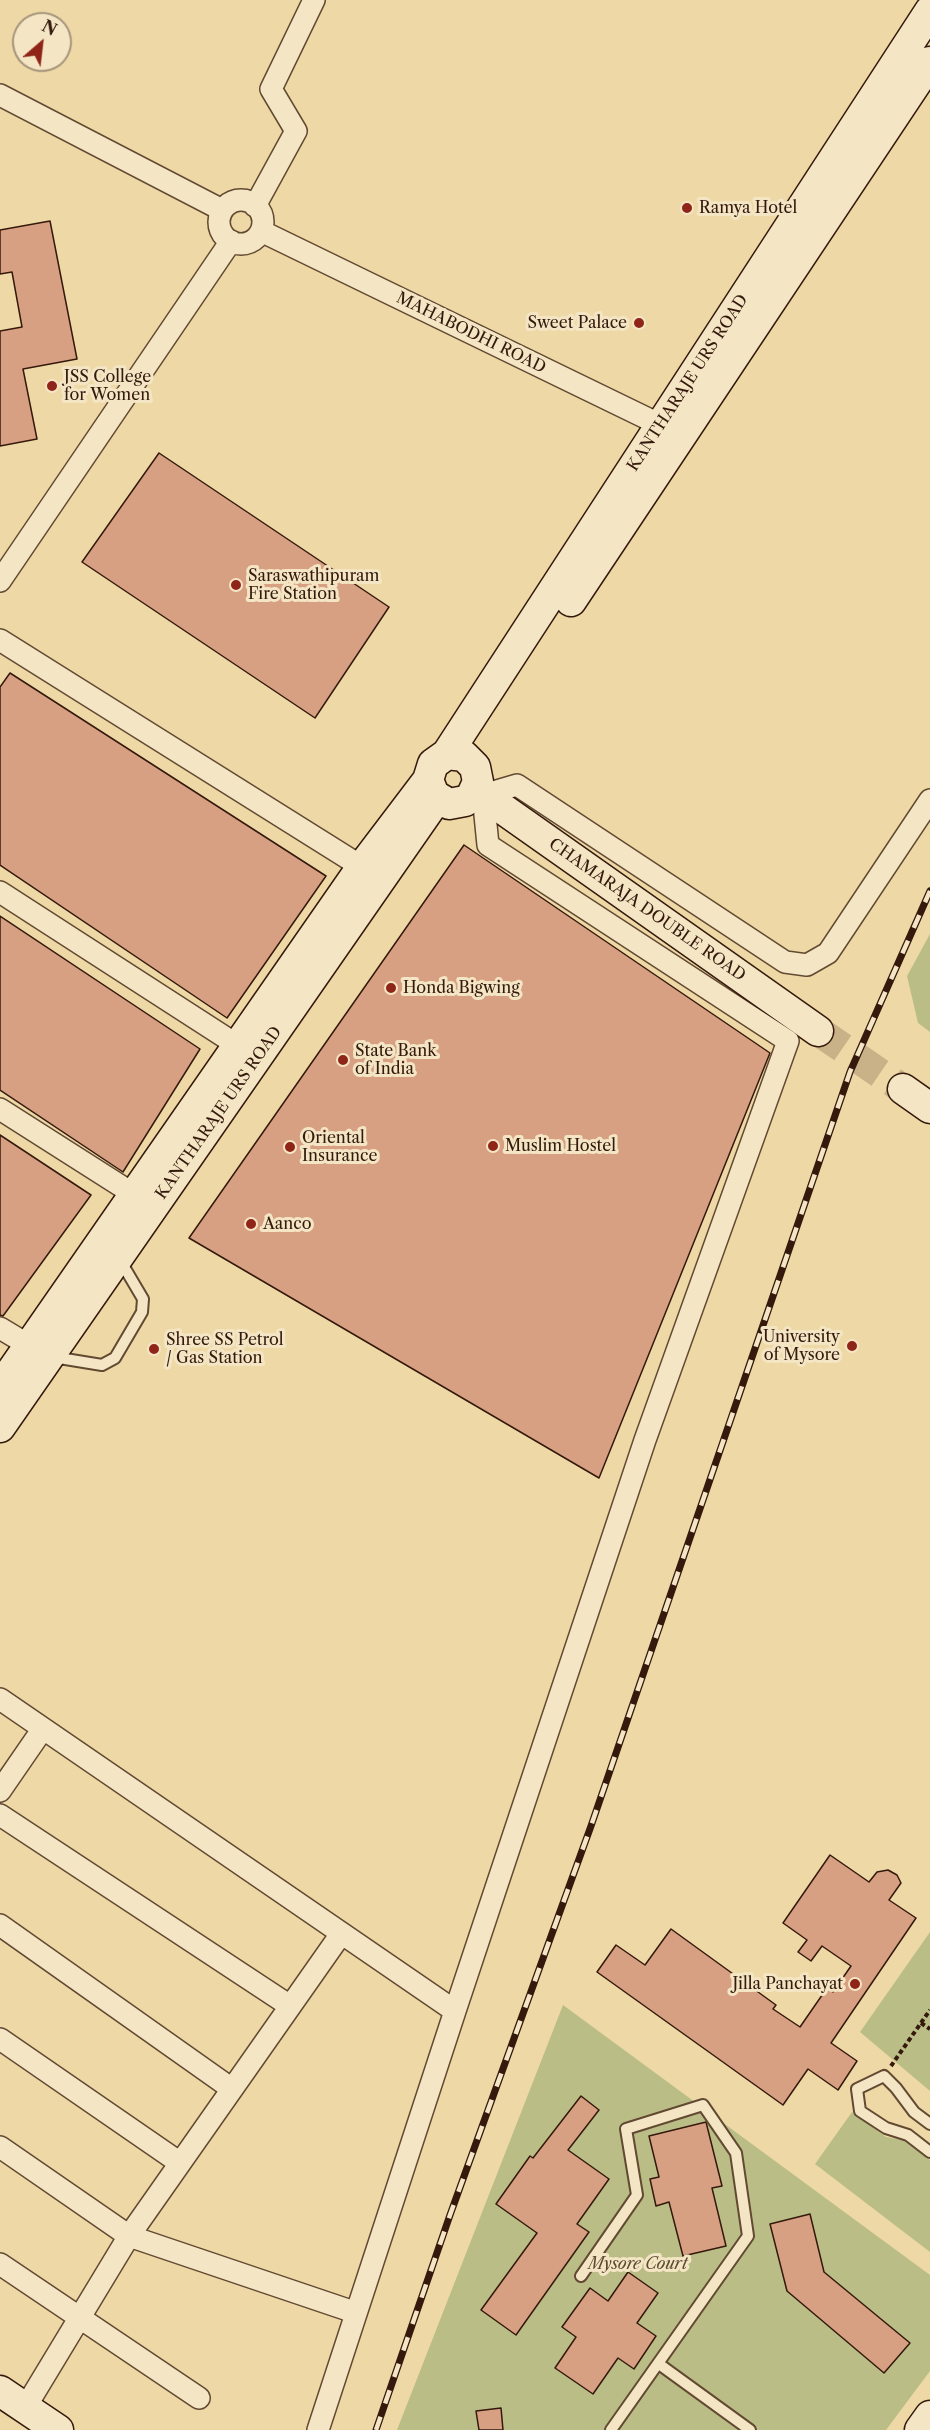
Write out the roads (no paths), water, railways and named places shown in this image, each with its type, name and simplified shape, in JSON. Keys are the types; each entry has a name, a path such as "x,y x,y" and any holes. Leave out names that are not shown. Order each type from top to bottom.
{"street":[{"path":"255,206 296,131 271,89 314,0"},
{"name":"KANTHARAJE URS ROAD","path":"457,756 882,110 930,11"},
{"name":"KANTHARAJE URS ROAD","path":"882,110 930,62"},
{"path":"0,95 222,210"},
{"path":"234,201 249,202 255,206 262,218 261,231 257,237 245,243 231,241 221,232 219,225 222,210 234,201"},
{"name":"MAHABODHI ROAD","path":"261,231 671,430"},
{"path":"0,581 231,241"},
{"path":"0,639 362,867"},
{"path":"318,2430 354,2312 645,1440 789,1041 488,845 479,793 478,774 457,756 433,764 432,789 449,804 457,804 479,793 517,784 784,962 807,965 828,953 930,800"},
{"name":"KANTHARAJE URS ROAD","path":"0,1388 39,1352 118,1257 144,1200 237,1046 362,867 432,789"},
{"name":"KANTHARAJE URS ROAD","path":"0,1427 39,1352 432,789"},
{"name":"CHAMARAJA DOUBLE ROAD","path":"479,793 818,1031"},
{"path":"0,892 237,1046"},
{"path":"903,1089 930,1108"},
{"path":"0,1109 144,1200"},
{"path":"0,1328 39,1352"},
{"path":"0,1699 42,1730 455,2011"},
{"path":"0,1791 42,1730"},
{"path":"0,1815 290,2006"},
{"path":"0,1925 232,2089"},
{"path":"24,2408 129,2236 341,1934"},
{"path":"0,2039 180,2163"},
{"path":"0,2147 129,2236 354,2312"},
{"path":"0,2264 199,2398"},
{"path":"0,2391 58,2430"},
{"path":"920,2430 930,2416"}],"lane":[{"path":"39,1352 102,1365 115,1358 142,1312 143,1299 118,1257"},
{"path":"930,2124 914,2112 884,2076 857,2089 860,2111 886,2128 908,2135 930,2152"},
{"path":"581,2276 637,2195 626,2129 703,2105 736,2153 748,2236 611,2430"},
{"path":"658,2364 750,2430"}],"tunnel":[{"path":"818,1031 903,1089"}],"railway":[{"path":"376,2430 450,2215 591,1826 850,1072 930,891"}],"place":[{"name":"Ramya Hotel","path":"687,208"},
{"name":"Sweet Palace","path":"639,323"},
{"name":"JSS College for Women","path":"52,386"},
{"name":"Saraswathipuram Fire Station","path":"236,585"},
{"name":"Honda Bigwing","path":"391,988"},
{"name":"State Bank of India","path":"343,1060"},
{"name":"Muslim Hostel","path":"493,1146"},
{"name":"Oriental Insurance","path":"290,1147"},
{"name":"Aanco","path":"251,1224"},
{"name":"University of Mysore","path":"852,1346"},
{"name":"Shree SS Petrol / Gas Station","path":"154,1349"},
{"name":"Jilla Panchayat","path":"855,1984"}],"park label":[{"name":"Mysore Court","path":"638,2264"}]}
